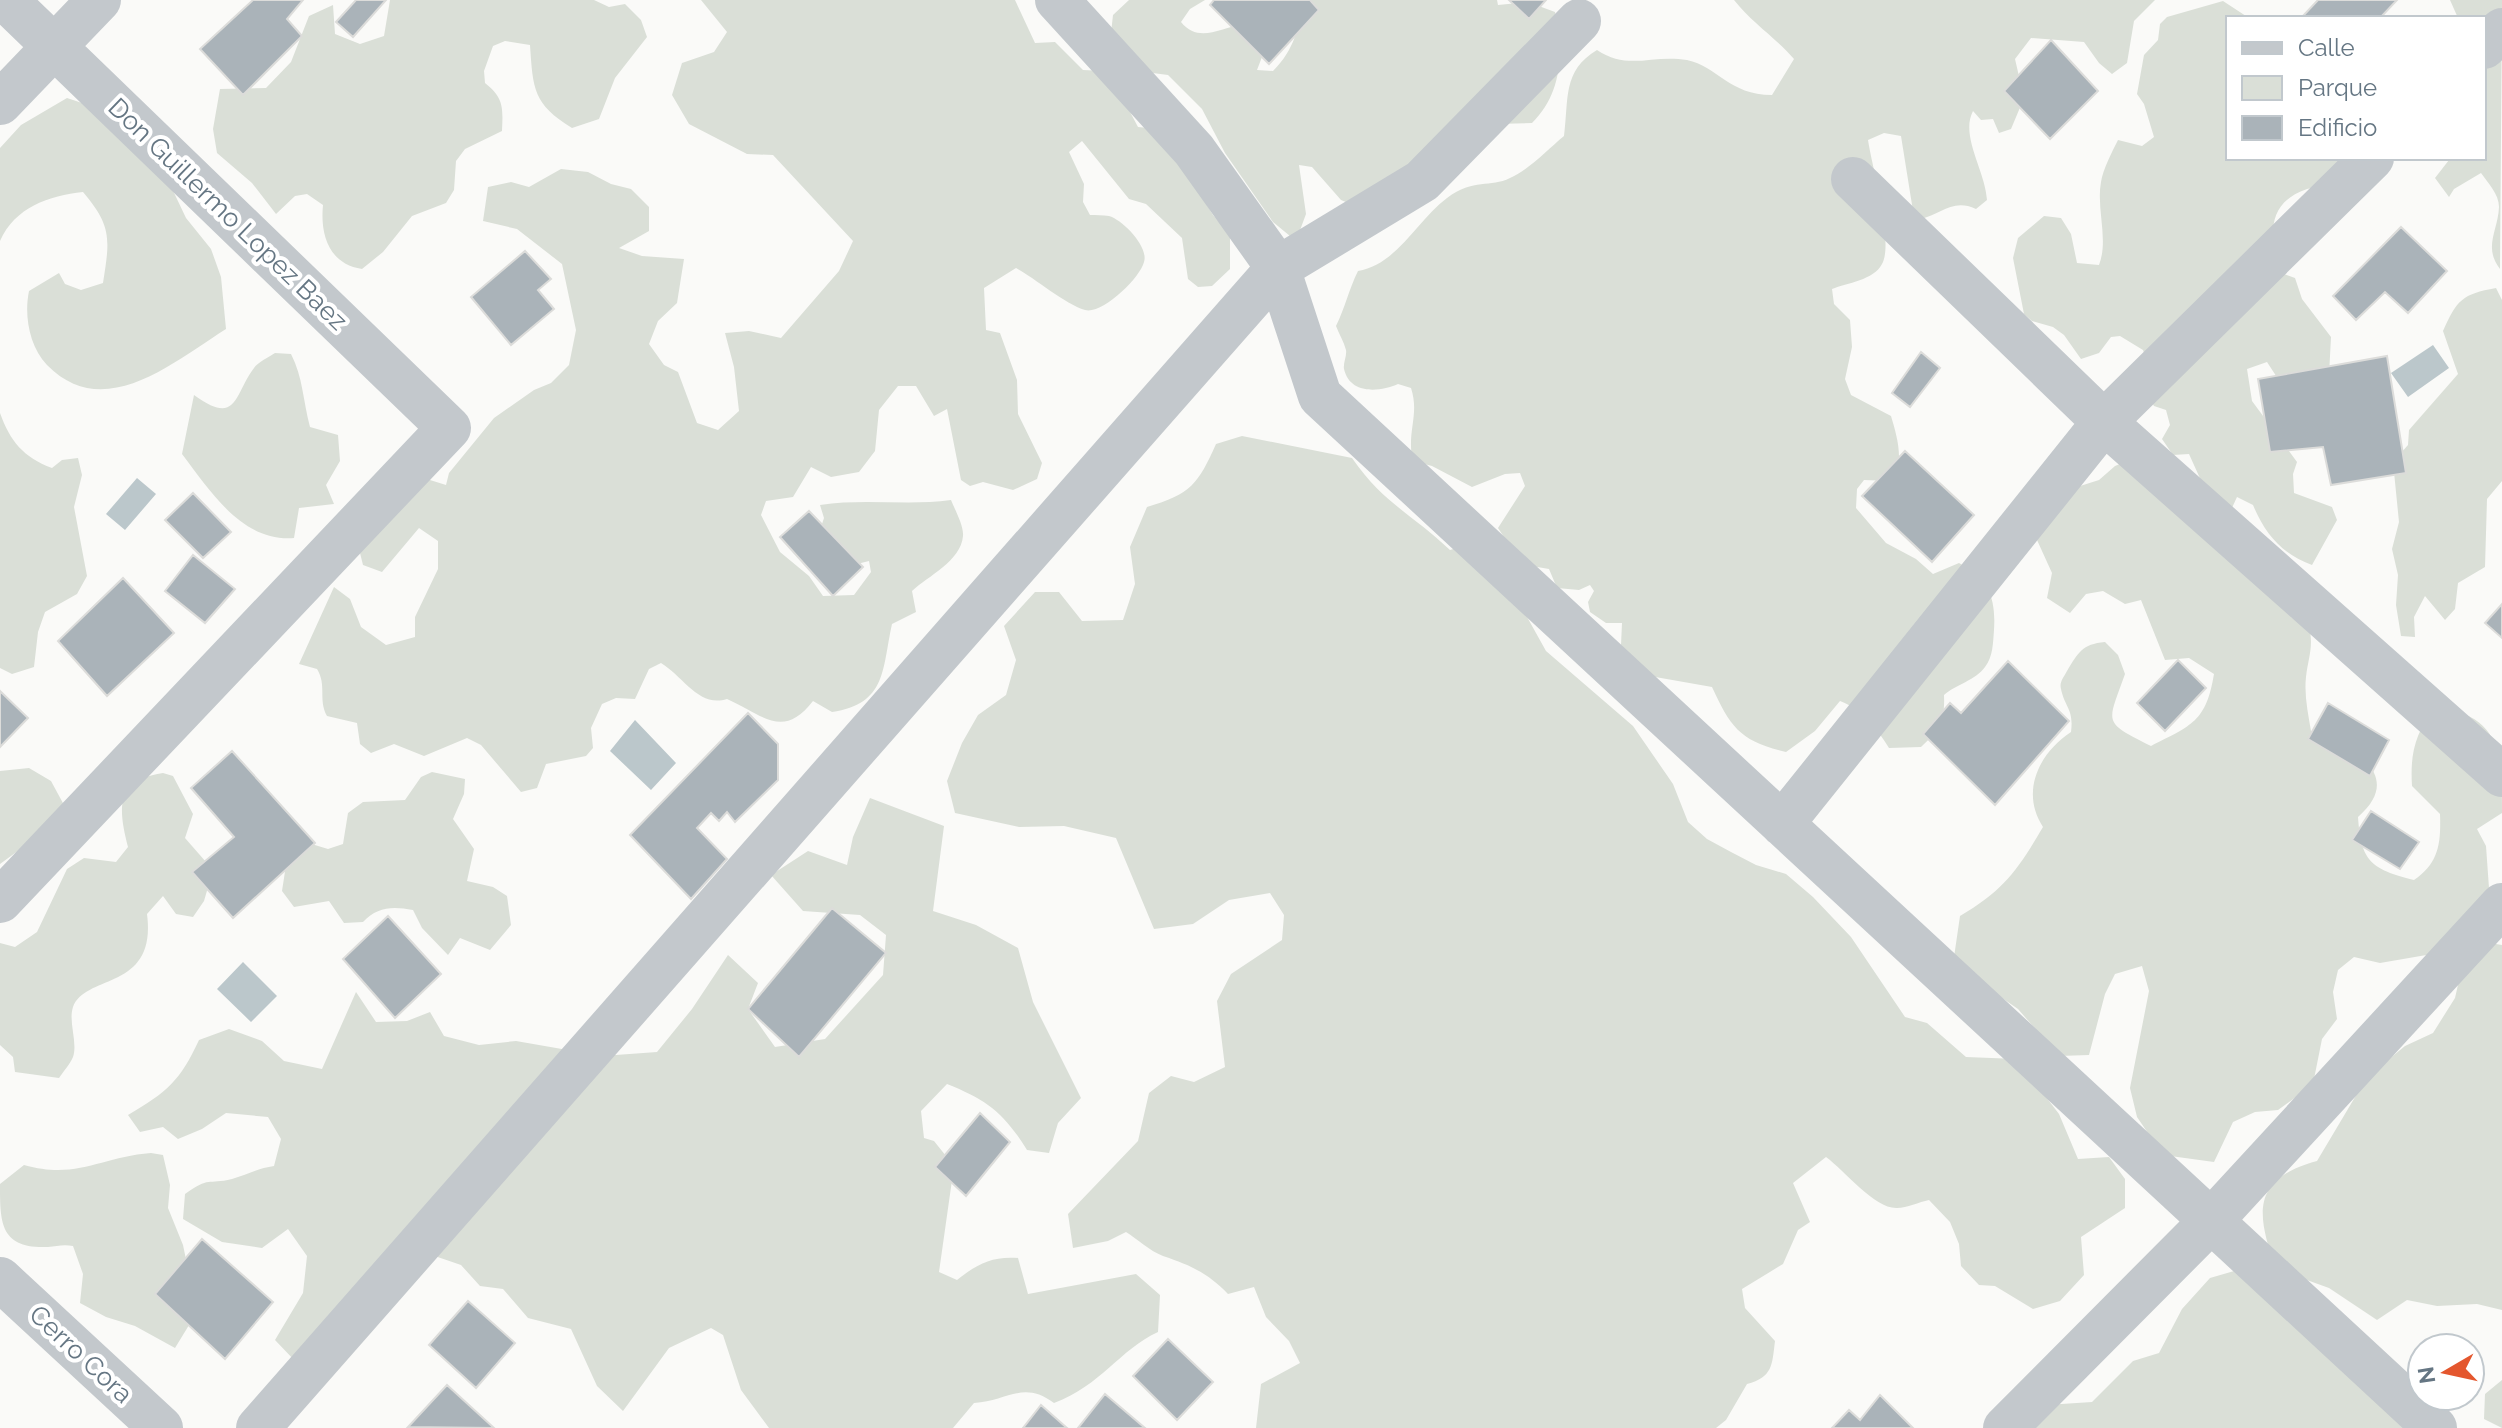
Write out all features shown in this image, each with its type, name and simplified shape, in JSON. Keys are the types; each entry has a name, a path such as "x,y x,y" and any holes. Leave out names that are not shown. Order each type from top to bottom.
{"street":[{"name":"Don Guillermo Lopez Baez","path":"0,901 449,428 6,0"},
{"path":"0,103 99,0"},
{"path":"1057,0 1194,150 1278,268 1320,396 2435,1428"},
{"path":"258,1428 1278,268 1422,181 1579,21"},
{"path":"2486,45 2502,30"},
{"path":"1782,824 2104,422 2370,160"},
{"path":"1853,179 2104,422 2502,775"},
{"path":"2005,1428 2211,1221 2502,905"},
{"name":"Cerro Cora","path":"0,1279 161,1428"}],"green space":[{"path":"390,0 594,0 609,7 625,4 641,20 647,37 615,78 599,119 572,128 542,103 534,84 530,45 505,41 493,46 484,71 485,83 501,104 502,131 465,149 456,161 454,190 446,203 412,216 383,252 362,269 342,261 329,246 323,227 323,205 307,194 295,196 276,214 252,183 217,153 213,129 220,89 266,88 291,62 309,16 333,5 335,34 360,44 384,36"},
{"path":"701,0 1015,0 1035,43 1055,42 1083,70 1104,71 1138,127 1160,129 1213,215 1230,235 1230,269 1212,286 1198,287 1188,279 1182,238 1146,204 1129,199 1082,141 1069,152 1084,184 1083,202 1090,215 1107,216 1128,228 1143,249 1145,256 1141,269 1119,294 1092,310 1069,302 1016,268 984,288 986,330 1000,333 1017,380 1018,414 1042,463 1037,479 1013,490 983,482 970,486 961,480 947,409 934,416 916,386 898,386 879,410 875,451 859,472 831,477 811,467 793,497 766,501 761,515 780,552 809,576 823,596 854,595 871,572 869,561 849,566 819,533 824,518 820,505 951,500 962,528 961,545 943,567 912,591 916,612 892,624 879,682 873,693 863,701 832,712 813,701 792,719 772,721 727,699 717,701 700,695 661,663 649,669 635,699 616,698 602,704 591,728 593,748 586,756 546,764 537,788 521,792 481,745 467,738 424,756 394,744 371,753 360,744 357,723 327,716 317,669 299,664 334,587 350,599 361,627 386,645 415,637 415,617 438,569 438,541 419,528 382,572 363,565 357,541 414,475 446,485 449,473 494,418 534,390 551,383 569,365 576,330 562,264 517,229 483,221 488,187 511,182 529,187 561,169 588,172 611,184 631,189 649,207 649,231 619,248 642,256 684,259 677,303 658,321 649,344 664,365 678,372 697,423 718,430 739,411 734,367 725,333 749,331 781,338 839,271 853,241 773,155 747,154 689,124 672,95 682,63 714,52 727,32"},
{"path":"1129,0 1205,0 1190,9 1181,22 1194,32 1202,33 1242,24 1265,49 1257,70 1273,71 1291,46 1308,0 1497,0 1498,5 1528,2 1555,12 1560,57 1558,72 1550,99 1532,123 1495,124 1369,212 1341,200 1312,167 1299,165 1306,214 1296,241 1273,222 1225,153 1202,109 1168,75 1145,72 1111,33 1113,15"},
{"path":"1734,0 2155,0 2134,21 2127,63 2112,74 2099,63 2084,42 2031,38 2015,59 2024,98 2011,129 1999,133 1993,119 1981,120 1973,111 1969,131 1987,200 1976,209 1953,206 1920,219 1913,211 1901,136 1884,133 1868,140 1884,223 1885,254 1882,264 1873,274 1832,289 1834,304 1850,320 1852,347 1845,379 1851,395 1891,416 1899,458 1892,481 1864,480 1857,489 1856,508 1886,543 1916,559 1933,574 1959,563 1969,569 1984,583 1994,608 1993,645 1988,663 1981,672 1944,695 1940,724 1921,747 1889,748 1868,720 1840,701 1815,731 1786,752 1758,743 1732,723 1712,687 1644,675 1621,645 1622,623 1606,623 1590,612 1588,602 1594,591 1590,585 1579,590 1557,588 1549,569 1520,564 1522,608 1546,651 1633,726 1673,784 1688,822 1707,839 1731,852 1756,865 1786,874 1813,897 1851,937 1905,1017 1927,1023 1966,1057 2017,1059 2059,1114 2078,1159 2109,1157 2125,1179 2125,1208 2081,1237 2084,1275 2060,1301 2033,1309 1995,1286 1979,1285 1961,1266 1959,1244 1950,1222 1929,1200 1901,1208 1888,1207 1870,1196 1826,1157 1793,1183 1810,1222 1798,1230 1783,1264 1742,1289 1745,1308 1775,1341 1773,1357 1766,1374 1747,1384 1726,1420 1716,1428 1256,1428 1261,1384 1300,1363 1289,1341 1266,1317 1254,1287 1228,1294 1206,1275 1158,1254 1126,1232 1108,1241 1073,1248 1068,1214 1138,1141 1149,1093 1171,1076 1194,1082 1225,1067 1217,1001 1231,974 1282,940 1284,915 1270,893 1229,900 1193,924 1154,929 1116,838 1064,826 1019,827 955,813 947,781 962,743 978,715 1006,695 1016,660 1004,626 1035,592 1059,592 1082,621 1123,620 1135,584 1130,547 1147,507 1174,497 1191,486 1204,469 1216,444 1242,436 1352,458 1375,486 1450,550 1499,535 1508,543 1498,528 1525,486 1520,473 1505,474 1472,487 1432,466 1413,461 1414,407 1411,388 1398,384 1383,389 1366,389 1352,383 1347,377 1344,367 1346,350 1336,326 1355,278 1358,271 1372,267 1396,251 1447,198 1465,188 1503,181 1517,174 1564,136 1572,77 1586,58 1597,50 1619,60 1687,60 1698,63 1734,86 1757,94 1772,95 1794,59"},
{"path":"2450,0 2502,0 2500,269 2492,246 2499,202 2490,185 2481,173 2454,189 2449,197 2435,178 2449,160 2486,160 2486,16 2457,16"},
{"path":"2223,1 2246,16 2226,16 2226,160 2372,160 2326,185 2293,195 2283,204 2274,223 2274,247 2279,272 2295,278 2302,299 2331,337 2329,375 2282,385 2267,362 2247,369 2252,401 2297,462 2293,474 2294,493 2332,507 2337,520 2312,565 2276,542 2253,505 2237,497 2231,510 2203,485 2189,454 2173,455 2162,439 2170,425 2166,410 2154,406 2151,400 2143,350 2120,336 2111,337 2099,353 2081,359 2064,335 2053,327 2032,321 2024,314 2013,258 2018,238 2044,216 2061,218 2071,234 2077,263 2099,265 2103,245 2102,177 2118,140 2142,146 2154,137 2144,104 2137,94 2144,55 2158,40 2160,24 2167,17"},
{"path":"67,98 88,105 167,178 186,218 211,249 221,277 226,329 161,371 138,382 114,388 91,389 69,382 47,365 32,340 28,320 29,291 59,273 65,284 81,290 103,283 107,255 104,224 83,192 34,205 6,229 0,241 0,148 21,125"},
{"path":"2496,288 2502,300 2502,481 2487,499 2485,567 2458,583 2455,609 2445,620 2425,596 2414,617 2415,637 2401,636 2396,605 2398,575 2392,549 2399,522 2393,462 2408,445 2409,430 2458,374 2443,331 2452,312 2468,296"},
{"path":"275,353 291,354 310,427 338,435 340,461 326,485 334,504 299,508 294,538 275,537 243,523 216,498 182,454 194,395 219,408 227,407 238,396 256,366"},
{"path":"0,413 13,440 33,459 52,468 62,460 78,458 82,475 74,507 87,576 77,594 45,612 38,632 34,667 12,674 0,668"},
{"path":"2132,459 2291,602 2291,617 2310,631 2306,690 2311,731 2333,731 2372,770 2376,792 2358,817 2366,854 2378,867 2414,880 2429,867 2437,852 2440,814 2412,786 2413,754 2418,735 2435,707 2457,711 2486,729 2494,741 2501,773 2502,813 2477,829 2486,846 2489,888 2438,953 2380,963 2354,957 2338,970 2333,992 2337,1019 2322,1039 2314,1079 2278,1110 2255,1112 2233,1122 2214,1162 2163,1155 2137,1117 2130,1088 2149,991 2142,966 2115,974 2105,994 2089,1055 2059,1056 2018,1009 1953,964 1960,916 1999,888 2043,827 2036,814 2033,787 2042,762 2071,732 2070,713 2061,684 2082,650 2105,642 2118,655 2125,674 2112,713 2113,720 2116,726 2151,746 2187,727 2207,703 2214,674 2189,658 2165,660 2141,600 2125,604 2103,591 2086,594 2070,613 2047,598 2052,573 2037,540 2077,487 2099,480 2115,466"},
{"path":"29,768 51,781 64,805 26,845 0,864 0,771"},
{"path":"432,772 465,779 464,794 453,819 474,849 467,881 493,887 507,896 511,925 490,950 460,938 448,955 422,928 413,910 385,909 363,922 344,923 329,901 294,907 282,891 288,852 305,842 328,849 343,844 348,813 363,802 405,800 421,777"},
{"path":"163,773 173,776 193,814 185,838 213,870 204,901 193,917 176,914 163,896 147,914 147,939 141,956 119,977 80,996 73,1007 74,1051 72,1060 59,1078 15,1072 13,1057 0,1045 0,943 15,947 37,932 67,869 84,858 116,862 128,847 122,808 128,789 136,782"},
{"path":"870,798 944,826 933,911 976,925 1018,948 1033,1002 1081,1098 1058,1123 1049,1153 1027,1150 993,1109 947,1084 921,1111 924,1138 934,1141 954,1166 939,1272 957,1280 985,1262 1018,1258 1028,1294 1136,1274 1160,1295 1158,1332 1144,1339 1071,1396 1054,1403 1043,1396 1024,1392 974,1403 953,1428 769,1428 741,1390 723,1335 711,1328 669,1348 623,1411 597,1386 571,1329 528,1318 503,1289 480,1286 461,1265 423,1252 296,1362 275,1340 303,1293 307,1256 288,1229 262,1248 222,1242 183,1219 185,1194 193,1188 274,1166 281,1139 268,1117 226,1113 202,1129 178,1139 163,1127 140,1132 128,1115 171,1084 199,1040 229,1029 262,1041 284,1061 322,1069 356,992 376,1022 407,1021 430,1012 444,1036 479,1045 516,1041 602,1056 657,1052 692,1009 728,955 758,983 748,1009 775,1047 825,1039 883,975 886,935 860,915 803,911 771,875 808,851 847,865 853,837"},
{"path":"2490,943 2502,945 2502,1310 2477,1304 2437,1306 2407,1300 2377,1320 2329,1288 2276,1269 2265,1231 2264,1201 2270,1188 2280,1178 2317,1161 2367,1077 2405,1046 2433,1033 2455,998 2460,976"},
{"path":"151,1153 163,1155 170,1185 168,1208 183,1245 197,1312 175,1348 135,1326 106,1317 80,1303 83,1274 73,1246 48,1247 20,1243 6,1231 1,1211 0,1184 24,1165 43,1169 74,1169"},
{"path":"2241,1269 2413,1428 2020,1428 2046,1405 2092,1402 2133,1361 2159,1353 2182,1309 2210,1278"},
{"path":"2502,1380 2502,1428 2484,1419 2486,1393"}],"shaded area":[{"path":"2433,345 2449,368 2408,397 2391,373"},
{"path":"137,478 156,494 125,530 106,514"},
{"path":"635,720 676,763 651,790 610,751"},
{"path":"243,962 277,996 251,1022 217,989"}],"building":[{"path":"253,0 303,0 287,19 302,36 243,95 200,49"},
{"path":"356,0 386,0 353,37 336,22"},
{"path":"1214,0 1310,0 1319,10 1269,64 1210,5"},
{"path":"1509,0 1546,0 1529,19"},
{"path":"2318,0 2397,0 2382,16 2303,16"},
{"path":"2051,40 2098,91 2050,139 2004,91"},
{"path":"2401,227 2447,271 2408,313 2385,292 2356,320 2333,296"},
{"path":"525,251 551,279 538,290 554,309 511,345 471,297"},
{"path":"1921,352 1940,368 1910,407 1892,393"},
{"path":"2387,356 2406,473 2331,485 2323,447 2270,452 2258,379"},
{"path":"1905,451 1974,515 1932,562 1862,496"},
{"path":"193,493 231,532 203,558 165,520"},
{"path":"809,511 863,567 833,596 780,537"},
{"path":"193,555 235,589 205,623 165,591"},
{"path":"123,578 174,633 107,696 58,641"},
{"path":"2502,604 2502,638 2485,623"},
{"path":"2178,660 2206,688 2165,731 2137,703"},
{"path":"2008,661 2069,721 1995,805 1923,734 1950,703 1961,713"},
{"path":"0,691 28,718 0,747"},
{"path":"2328,703 2389,740 2370,776 2308,739"},
{"path":"748,713 778,744 778,780 735,822 727,812 719,821 711,813 697,828 727,859 691,899 630,835"},
{"path":"232,751 315,843 233,918 192,872 234,837 191,788"},
{"path":"2371,811 2419,842 2400,869 2352,840"},
{"path":"832,908 886,953 799,1057 748,1009"},
{"path":"388,916 441,974 395,1018 343,959"},
{"path":"980,1113 1010,1142 966,1196 935,1167"},
{"path":"202,1239 273,1302 225,1359 155,1294"},
{"path":"468,1301 515,1343 476,1388 429,1345"},
{"path":"1168,1339 1213,1382 1177,1420 1133,1376"},
{"path":"447,1385 494,1428 408,1427"},
{"path":"1105,1394 1145,1428 1078,1428"},
{"path":"1880,1395 1913,1428 1832,1428 1849,1410 1860,1420"},
{"path":"1041,1405 1067,1428 1023,1428"}]}
